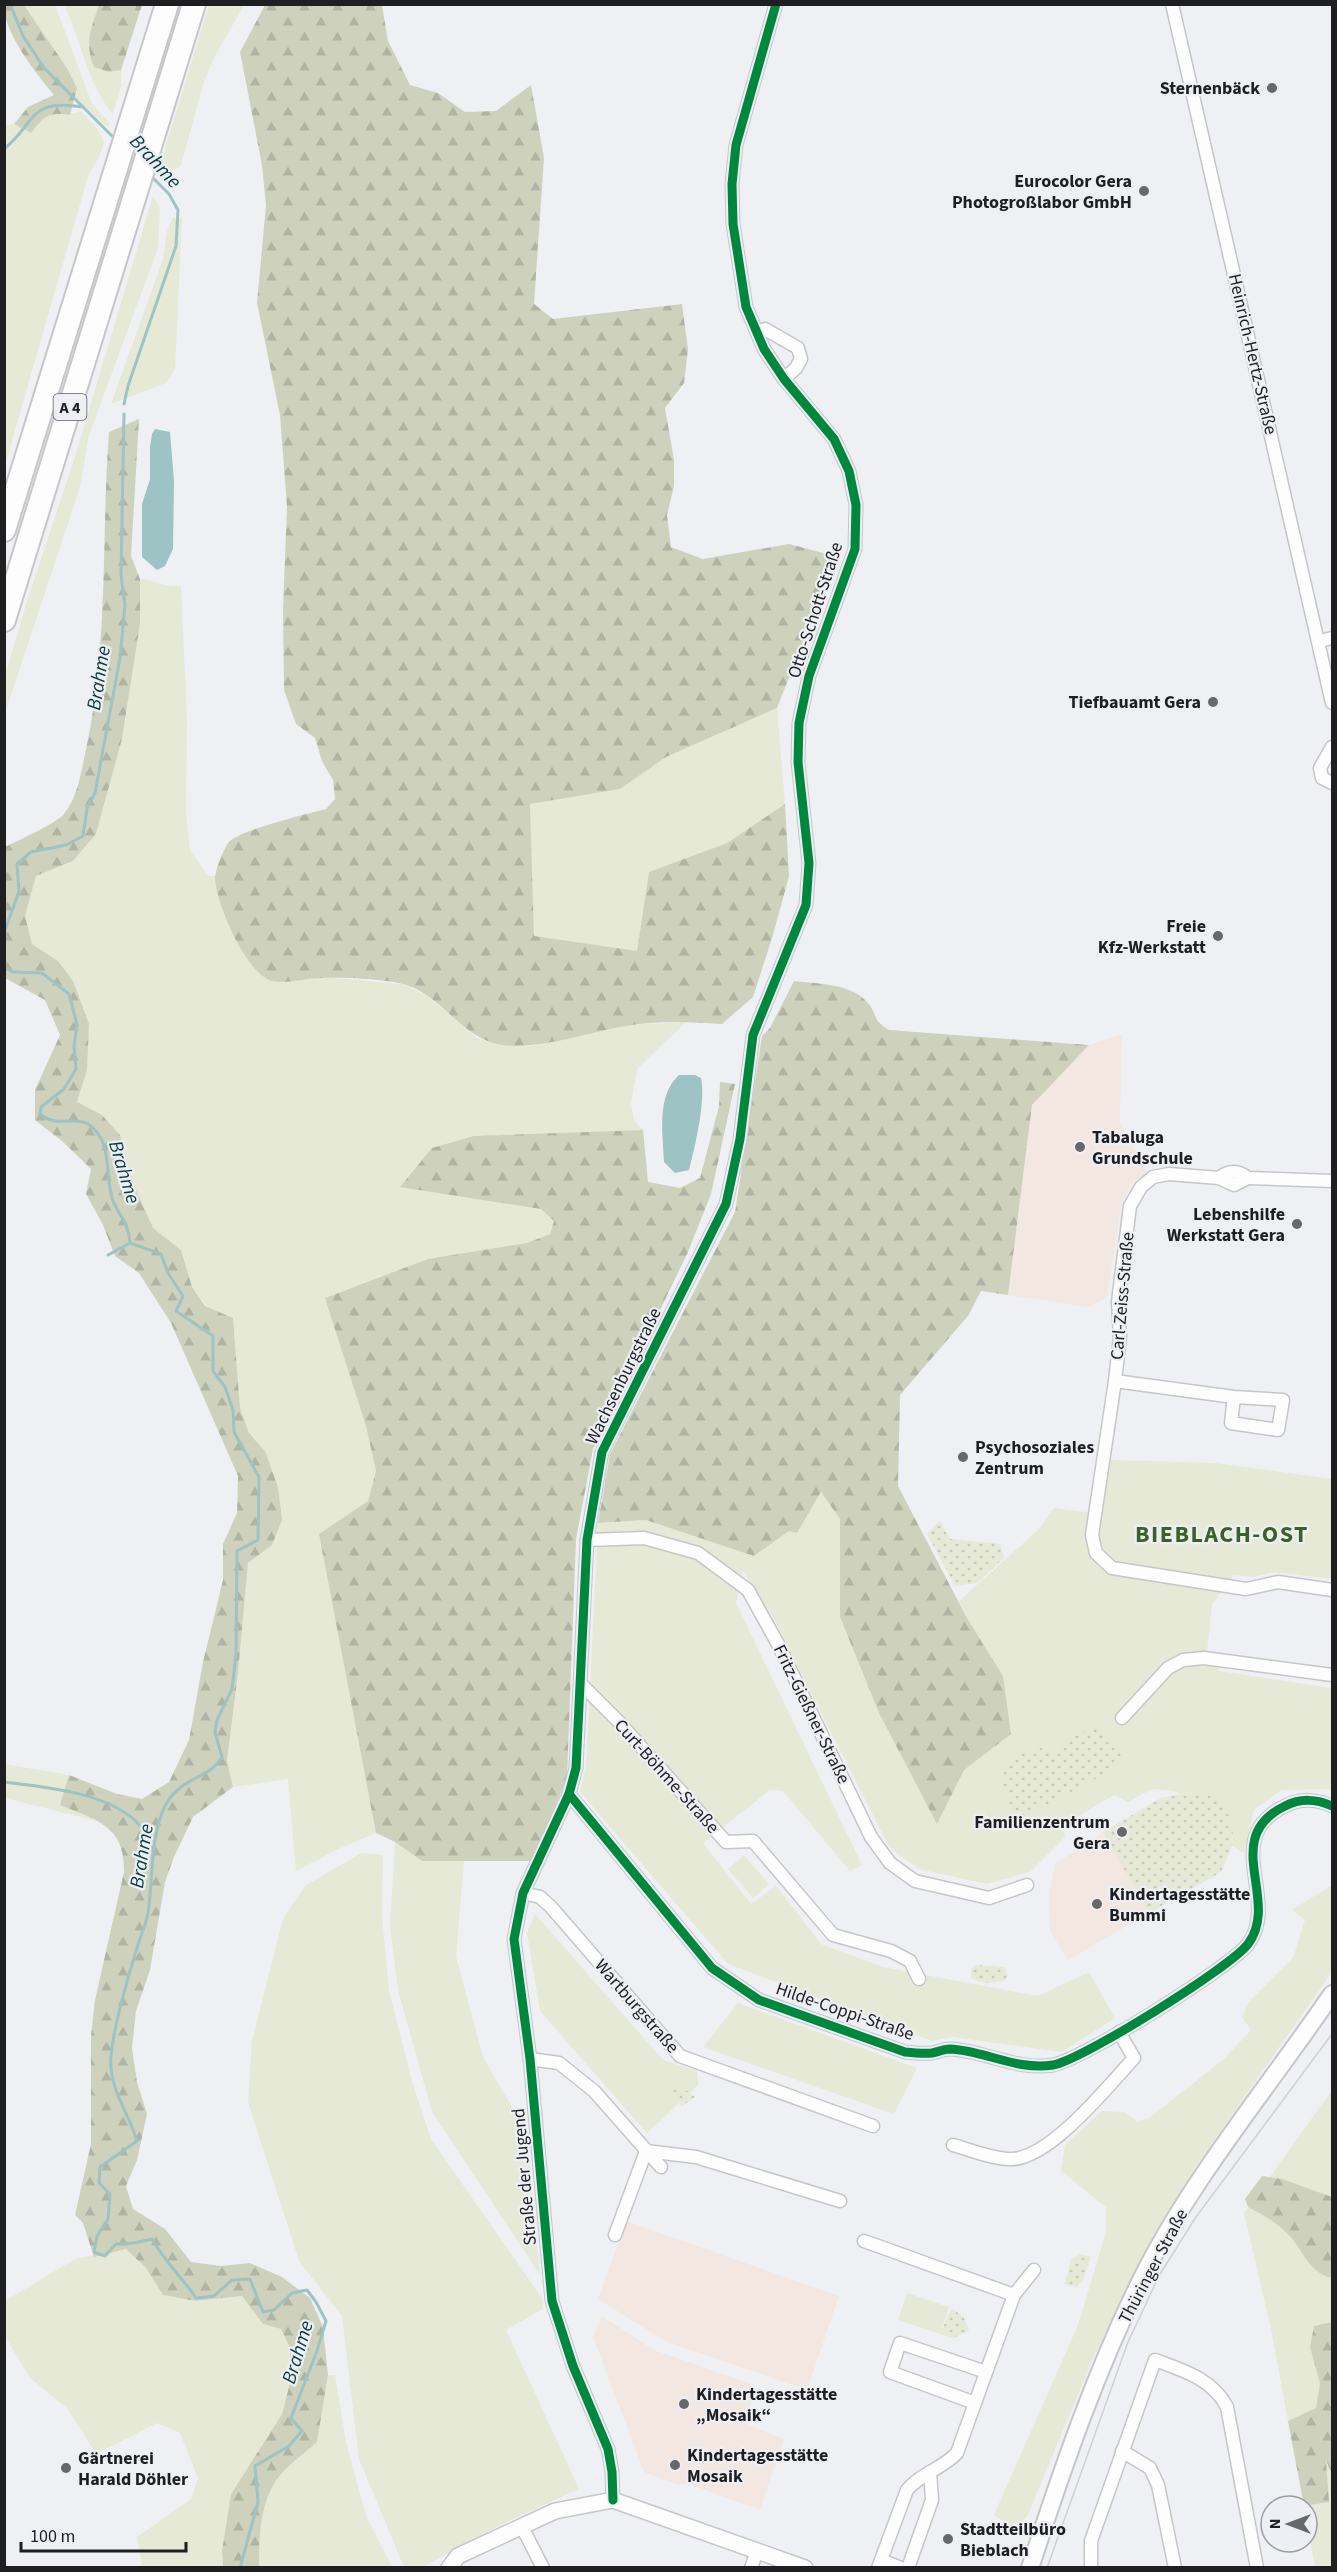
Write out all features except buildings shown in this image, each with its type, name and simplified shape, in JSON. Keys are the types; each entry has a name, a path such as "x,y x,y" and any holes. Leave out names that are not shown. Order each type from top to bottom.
{"highway":[{"name":"A 4","path":"4,530 166,4"},
{"name":"A 4","path":"4,620 195,4"}],"main road":[{"name":"Thüringer Straße","path":"1030,2568 1071,2443 1101,2368 1146,2271 1200,2180 1332,1994"}],"street":[{"name":"Otto-Schott-Straße","path":"753,1035 806,904 809,862 798,762 799,723 809,676 855,549 856,505 849,471 834,439 784,379 764,349 746,307 733,224 732,184 736,144 776,4"},
{"name":"Heinrich-Hertz-Straße","path":"1172,4 1320,641 1332,703"},
{"path":"757,332 765,329 798,348 801,359 796,368 784,379"},
{"path":"1320,641 1332,638"},
{"path":"1332,747 1320,768 1323,778 1332,783"},
{"name":"Wachsenburgstraße","path":"544,1846 569,1794 576,1768 587,1540 602,1452 726,1204 740,1138 753,1035"},
{"name":"Carl-Zeiss-Straße","path":"1115,1382 1120,1336 1118,1302 1130,1206 1141,1187 1153,1177 1169,1174 1219,1178 1224,1173 1234,1172 1248,1178 1332,1181"},
{"path":"1234,1397 1231,1423 1278,1430 1283,1400 1234,1397 1115,1382 1092,1535 1096,1553 1112,1568 1246,1590 1278,1582 1332,1590"},
{"name":"Fritz-Gießner-Straße","path":"587,1540 644,1538 698,1553 748,1590 779,1646 872,1837 890,1863 915,1881 989,1898 1027,1885"},
{"path":"1122,1718 1168,1668 1183,1660 1204,1658 1332,1676"},
{"name":"Curt-Böhme-Straße","path":"581,1684 618,1720 726,1842 753,1841 833,1935 891,1951 910,1961 919,1979"},
{"name":"Hilde-Coppi-Straße","path":"569,1794 712,1968 759,2000 905,2052 930,2053 949,2049 1027,2065 1053,2065 1081,2054 1220,1968 1248,1944 1259,1920 1252,1868 1253,1842 1260,1826 1275,1810 1293,1801 1306,1799 1332,1806"},
{"name":"Straße der Jugend","path":"544,1846 523,1893 514,1939 530,2059 552,2301 573,2366 608,2449 613,2500"},
{"name":"Wartburgstraße","path":"523,1893 540,1897 551,1907 680,2056 873,2126"},
{"path":"953,2145 1012,2159 1033,2153 1074,2123 1134,2058 1119,2032"},
{"path":"530,2059 559,2063 594,2091 661,2167"},
{"path":"646,2151 696,2157 840,2201"},
{"path":"615,2235 646,2151"},
{"path":"864,2241 1014,2295"},
{"path":"901,2568 879,2564 907,2490 915,2480 948,2463 957,2453 1014,2295 1034,2271"},
{"path":"975,2403 890,2372 900,2343 986,2372"},
{"path":"1090,2568 1091,2541 1155,2360 1206,2382 1222,2398 1227,2407 1257,2568"},
{"path":"1122,2451 1150,2468 1158,2485 1175,2568"},
{"path":"908,2568 932,2500 930,2472"},
{"path":"449,2568 458,2556 555,2511 613,2500 805,2568"},
{"path":"522,2527 543,2568"},
{"path":"751,2568 758,2551"}],"shaded area":[{"name":"Tabaluga Grundschule","path":"1122,1034 1120,1122 1147,1173 1131,1183 1122,1203 1107,1297 1089,1307 1008,1295 1032,1105 1089,1045"},
{"name":"Kindertagesstätte Bummi","path":"1103,1832 1149,1913 1068,1960 1050,1931 1049,1895 1055,1864"},
{"path":"626,2221 839,2296 807,2390 665,2341 598,2299"},
{"name":"Kindertagesstätte „Mosaik“","path":"602,2316 654,2350 755,2385 746,2424 784,2439 760,2510 686,2483 678,2485 644,2472 593,2337"}],"green space":[{"path":"4,5 24,5 67,68 77,88 70,115 47,116 31,133 14,124 28,107 54,95 30,65 15,40 5,16"},
{"path":"24,5 55,5 92,104 110,124 106,126 74,96 67,67"},
{"path":"64,5 99,5 91,28 109,72 121,70 121,86 113,114 96,89"},
{"path":"99,5 142,5 121,70 109,72 94,67 89,43"},
{"path":"209,5 244,5 215,56 204,81 181,165 175,170 168,171 161,167 166,145"},
{"path":"265,5 382,5 388,41 410,85 438,93 465,112 496,111 531,85 544,158 534,304 553,319 682,304 688,349 684,383 665,408 674,460 674,486 667,515 671,547 703,559 789,544 831,555 813,616 777,708 666,757 620,789 530,804 534,936 637,951 649,872 727,843 785,804 789,876 773,935 753,997 722,1024 686,1022 639,1024 548,1043 502,1045 475,1034 429,997 403,984 341,978 272,981 262,976 252,965 226,919 216,888 215,877 228,843 234,838 259,828 326,809 335,799 333,780 322,761 315,738 296,724 284,690 283,609 287,507 280,415 257,303 266,205 262,165 240,52"},
{"path":"81,111 97,128 104,142 99,158 89,173 5,465 5,125 14,124 31,133 50,115 72,114"},
{"path":"153,196 160,208 158,248 88,438 81,484 5,713 5,676 27,601 74,460"},
{"path":"173,218 182,218 175,369 166,383 111,404 163,259 167,231"},
{"path":"139,419 131,556 140,579 140,624 122,739 96,834 73,861 36,876 25,916 32,944 58,961 73,981 89,1024 87,1070 77,1102 102,1115 120,1135 133,1183 153,1228 181,1250 192,1287 205,1306 233,1318 240,1408 249,1433 265,1451 278,1487 282,1520 272,1545 248,1563 227,1761 233,1787 193,1817 174,1857 165,1882 150,1970 136,2011 132,2048 137,2082 147,2114 137,2160 126,2186 133,2209 165,2229 191,2262 221,2266 250,2263 282,2277 310,2298 323,2327 328,2375 317,2442 282,2473 269,2494 260,2530 259,2567 223,2567 222,2551 231,2494 282,2414 291,2379 290,2348 281,2329 263,2324 242,2296 196,2301 163,2295 146,2268 126,2249 94,2257 83,2223 75,2215 91,2144 91,2036 95,2000 124,1872 120,1844 114,1835 97,1821 60,1805 69,1775 117,1794 142,1799 169,1782 189,1740 203,1662 223,1580 223,1544 237,1513 238,1476 171,1323 139,1273 115,1256 103,1225 86,1194 91,1169 63,1142 35,1120 35,1090 60,1035 45,1000 5,978 5,847 60,818 72,801 78,786 93,714 98,674 109,432"},
{"path":"140,579 181,586 187,720 186,812 190,850 208,876 215,876 223,913 241,947 323,977 403,984 429,997 477,1038 501,1045 527,1047 629,1025 686,1022 637,1069 631,1104 634,1120 643,1130 474,1136 491,1200 542,1209 554,1221 550,1235 527,1243 366,1426 376,1471 368,1502 319,1534 376,1833 338,1849 296,1871 288,1779 233,1787 227,1761 248,1563 272,1545 265,1451 249,1433 240,1408 233,1319 206,1306 192,1287 181,1250 153,1228 133,1182 120,1135 102,1115 77,1103 87,1070 58,961 32,944 25,916 36,876 73,861 96,834 122,739 140,624"},
{"path":"777,708 785,804 727,843 649,872 637,951 534,937 530,804 620,789 666,757"},
{"path":"794,981 832,985 859,995 872,1009 879,1023 889,1030 1089,1045 1032,1105 1008,1295 981,1291 968,1316 900,1395 898,1486 968,1620 1003,1676 1011,1734 964,1770 937,1824 879,1713 840,1617 840,1519 821,1492 797,1533 789,1531 754,1556 646,1520 598,1523 610,1454 735,1212 762,1036 770,1028"},
{"path":"720,1082 735,1084 711,1194 688,1252 593,1449 576,1539 567,1778 532,1861 422,1861 395,1842 376,1833 319,1534 368,1501 376,1471 366,1426 325,1298 428,1259 527,1243 550,1234 554,1221 541,1209 400,1187 432,1148 474,1136 643,1130 648,1182 680,1188 700,1178 719,1106"},
{"path":"1109,1460 1215,1463 1332,1479 1332,1579 1274,1572 1253,1577 1234,1575 1212,1604 1206,1661 1219,1664 1219,1671 1332,1688 1332,1789 1281,1790 1254,1810 1244,1853 1232,1846 1233,1823 1200,1791 1181,1794 1152,1789 1128,1802 1114,1795 1063,1825 1065,1837 1030,1872 987,1884 919,1869 889,1847 774,1619 743,1571 736,1603 862,1865 850,1871 783,1791 770,1790 703,1843 751,1904 776,1886 821,1944 883,1967 1038,1996 1089,1972 1115,2018 1062,2052 953,2037 932,2041 728,1964 580,1792 586,1767 598,1523 646,1520 755,1555 789,1530 797,1533 821,1492 840,1519 840,1617 879,1713 937,1823 963,1770 1011,1734 959,1601 1040,1528 1054,1508 1101,1514"},
{"path":"940,1521 950,1539 1000,1544 1004,1558 977,1583 955,1586 927,1534"},
{"path":"1094,1728 1125,1753 1108,1772 1026,1816 1011,1809 1002,1782 1007,1761 1037,1747 1060,1753 1065,1738"},
{"path":"4,1764 69,1775 61,1805 101,1822 5,1798"},
{"path":"1200,1791 1223,1802 1233,1823 1232,1846 1221,1872 1149,1913 1103,1832 1161,1798"},
{"path":"395,1842 422,1861 464,1861 456,1956 483,2057 527,2133 540,2275 432,2112 398,1990 390,1926"},
{"path":"361,1853 383,1855 382,1917 389,1990 412,2081 431,2139 542,2298 543,2309 506,2330 579,2489 502,2524 423,2567 404,2567 359,2459 342,2316 299,2261 248,2102 252,2041 283,1918 305,1886"},
{"path":"744,1855 769,1884 753,1898 728,1869"},
{"path":"1332,1885 1332,1972 1198,2163 1149,2243 1094,2356 1027,2517 1013,2528 994,2515 1078,2325 1106,2232 1106,2207 1061,2171 1065,2145 1102,2111 1124,2112 1137,2121 1148,2119 1224,2059 1251,2030 1242,2017 1249,2002 1293,1958 1305,1920 1292,1910"},
{"path":"535,1914 663,2060 697,2071 698,2085 647,2133 540,2011 527,1933"},
{"path":"976,1965 1005,1967 1008,1975 1005,1980 988,1983 980,1981 971,1978 971,1969"},
{"path":"738,2003 917,2068 894,2114 703,2047"},
{"path":"679,2085 695,2097 682,2106 671,2092"},
{"path":"1332,2090 1332,2567 1315,2567 1313,2554 1319,2554 1319,2494 1302,2494 1271,2329 1244,2213"},
{"path":"1262,2176 1282,2179 1332,2197 1332,2278 1311,2266 1293,2239 1283,2229 1248,2207 1245,2199"},
{"path":"126,2249 146,2268 163,2295 196,2301 242,2296 263,2324 281,2329 290,2348 291,2379 282,2414 231,2494 222,2551 223,2567 142,2567 137,2537 191,2499 198,2478 180,2433 157,2423 96,2454 67,2408 30,2378 5,2336 5,2301 75,2259"},
{"path":"1080,2254 1091,2257 1083,2280 1076,2287 1065,2284 1071,2260"},
{"path":"907,2293 949,2307 940,2334 898,2320"},
{"path":"952,2308 964,2318 969,2330 954,2338 940,2334"},
{"path":"1332,2322 1332,2474 1326,2460 1329,2502 1319,2504 1319,2494 1302,2494 1288,2421 1316,2408 1320,2383 1310,2347 1314,2326"},
{"path":"328,2375 335,2375 346,2442 366,2516 392,2567 259,2568 260,2531 265,2505 282,2473 317,2442"}],"water":[{"path":"155,429 170,432 174,481 173,549 165,566 157,570 142,557 142,504 150,479 150,447"},
{"path":"679,1075 695,1075 701,1078 702,1098 689,1170 675,1173 664,1162 662,1116 667,1094"}],"waterway":[{"name":"Brahme","path":"10,4 23,36 44,68 115,139"},
{"path":"4,149 35,114 43,109 65,105 83,107"},
{"name":"Brahme","path":"124,404 128,386 176,246 178,210 169,194 151,176"},
{"name":"Brahme","path":"4,933 19,891 17,864 31,852 66,845 83,836 87,808 95,793 120,658 125,605 121,575 124,414"},
{"name":"Brahme","path":"4,968 13,972 42,973 69,994 77,1025 74,1046 76,1069 64,1089 41,1107 40,1114 52,1120 88,1124 102,1140 107,1160 110,1191 126,1226 130,1243 161,1254 168,1273 183,1296 176,1311 213,1336 213,1371 225,1387 233,1410 234,1432 259,1477 258,1540 237,1551 236,1654 232,1689 217,1720 215,1732 222,1757 210,1770 187,1783 172,1796 165,1806 157,1831 148,1913 120,2009 111,2057 112,2078 137,2141 100,2167 99,2183 110,2194 108,2219 97,2236 94,2252 105,2256 116,2244 152,2239 196,2298 214,2296 232,2280 250,2279 263,2312 274,2310 292,2293 307,2290 326,2321 291,2418 302,2431 289,2446 255,2466 258,2502 240,2568"},
{"path":"108,1255 130,1243"},
{"path":"4,1782 58,1789 114,1806 141,1827 154,1853"}],"tram line":[{"path":"1047,2568 1128,2342 1160,2274 1196,2217 1332,2034"}],"cycle path":[{"path":"613,2500 608,2449 573,2366 552,2301 530,2059 514,1939 523,1893 569,1794 576,1768 587,1540 602,1452 726,1204 740,1139 753,1035 806,905 809,863 798,762 799,723 809,676 855,549 856,505 849,471 834,439 784,379 764,349 746,307 733,224 732,184 736,145 776,4"},
{"path":"569,1794 712,1968 759,2000 905,2052 932,2053 948,2049 962,2050 1013,2063 1040,2066 1053,2065 1069,2059 1123,2031 1236,1956 1248,1944 1256,1927 1258,1908 1253,1852 1256,1835 1266,1819 1285,1806 1297,1802 1314,1801 1332,1806"}],"place":[{"name":"Sternenbäck","path":"1272,88"},
{"name":"Eurocolor Gera Photogroßlabor GmbH","path":"1144,191"},
{"name":"Tiefbauamt Gera","path":"1213,702"},
{"name":"Freie Kfz-Werkstatt","path":"1218,936"},
{"name":"Tabaluga Grundschule","path":"1080,1147"},
{"name":"Lebenshilfe Werkstatt Gera","path":"1297,1224"},
{"name":"Psychosoziales Zentrum","path":"963,1457"},
{"name":"Familienzentrum Gera","path":"1122,1832"},
{"name":"Kindertagesstätte Bummi","path":"1097,1904"},
{"name":"Kindertagesstätte „Mosaik“","path":"684,2404"},
{"name":"Kindertagesstätte Mosaik","path":"675,2465"},
{"name":"Gärtnerei Harald Döhler","path":"66,2468"},
{"name":"Stadtteilbüro Bieblach","path":"948,2539"}],"district":[{"name":"BIEBLACH-OST","path":"1222,1534"}]}
